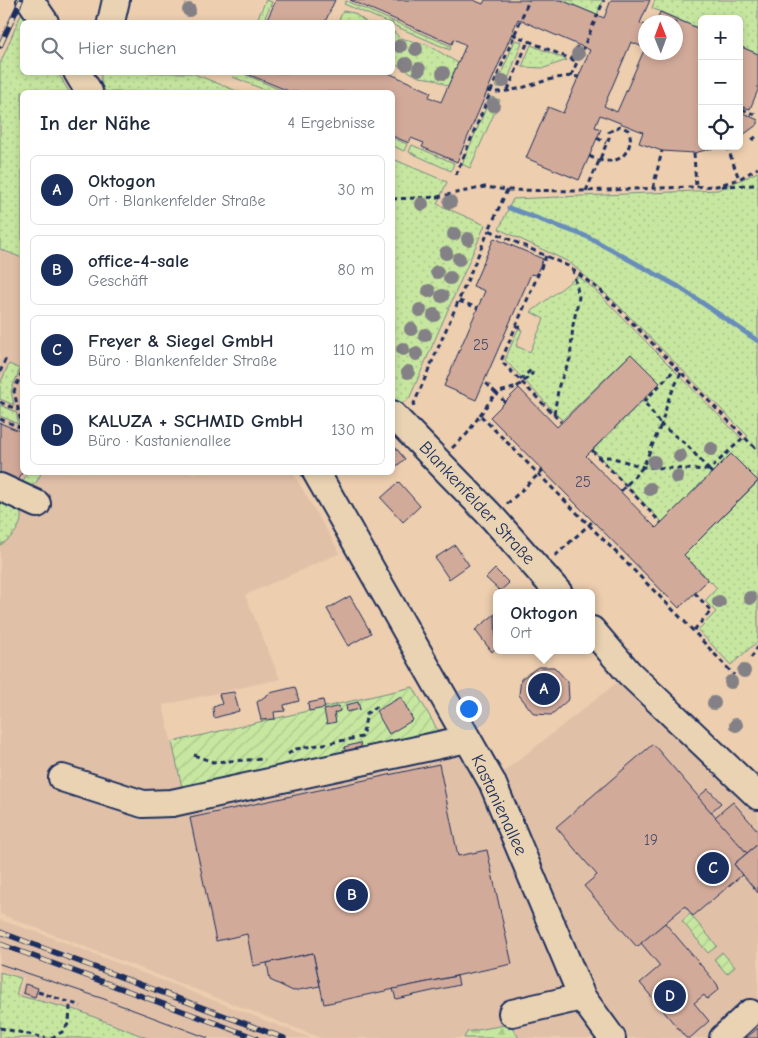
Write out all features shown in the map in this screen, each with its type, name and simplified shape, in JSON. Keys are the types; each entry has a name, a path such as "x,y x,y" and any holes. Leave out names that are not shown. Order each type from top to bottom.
{"street":[{"path":"30,0 44,20"},
{"path":"111,20 116,0"},
{"path":"79,75 88,90"},
{"name":"Blankenfelder Straße","path":"398,420 492,517 556,589"},
{"name":"Kastanienallee","path":"318,475 492,782 582,997 612,1038"},
{"path":"0,487 37,504"},
{"path":"595,633 629,673 758,796"},
{"path":"62,778 143,804 172,803 467,739"},
{"path":"512,1013 582,997"},
{"path":"724,1038 750,1013"}],"path":[{"path":"456,174 489,91 529,0"},
{"path":"571,76 604,0"},
{"path":"513,34 578,62"},
{"path":"508,90 528,41"},
{"path":"572,59 578,45"},
{"path":"489,91 508,90 571,76 578,77"},
{"path":"743,110 758,116"},
{"path":"586,191 599,161 609,132 615,126 624,127 630,134 630,143 624,156 614,160 599,161 589,156"},
{"path":"752,140 758,135"},
{"path":"597,138 606,143"},
{"path":"728,150 740,179"},
{"path":"653,188 662,151"},
{"path":"694,153 696,187"},
{"path":"717,186 740,179 758,168"},
{"path":"395,198 436,197 485,187 507,190 586,191 758,185"},
{"path":"398,420 459,301 507,190"},
{"path":"489,230 572,269 601,291 758,451"},
{"path":"546,256 501,361 561,422"},
{"path":"554,415 559,385 570,360 573,325 579,297 572,269"},
{"path":"459,301 478,308"},
{"path":"516,326 523,328"},
{"path":"0,372 6,358"},
{"path":"676,368 644,401 661,425 687,444 711,471"},
{"path":"439,461 467,434 496,393 517,387 533,373 530,370 520,380"},
{"path":"620,491 643,467 661,425 669,398 681,373"},
{"path":"20,377 14,391 20,416"},
{"path":"484,382 506,402"},
{"path":"0,402 19,410"},
{"path":"480,415 694,630 734,675"},
{"path":"0,419 20,426"},
{"path":"597,457 610,457 643,467 711,471 744,437"},
{"path":"592,450 661,523"},
{"path":"492,517 543,470"},
{"path":"540,570 593,521"},
{"path":"694,630 711,611 695,593"},
{"path":"751,658 758,647"},
{"path":"286,756 296,749 362,737 367,713 378,706"},
{"path":"194,756 213,762 270,758"},
{"path":"38,992 81,1006"},
{"path":"51,1038 62,1032 70,1023 70,1007 72,1003"},
{"path":"0,1028 46,1038"}],"shaded area":[{"path":"22,11 28,20 20,20 20,75 59,75 69,90 20,90 20,475 294,475 340,553 245,595 280,679 163,705 183,792 463,732 492,781 629,673 758,796 758,1038 519,1038 510,1024 467,1032 464,1038 321,1038 0,914 0,64"},
{"path":"0,920 42,934 311,1038 89,1038 17,999 24,978 0,970"}],"green space":[{"path":"266,0 272,2 264,20 257,20"},
{"path":"561,0 603,0 597,15"},
{"path":"655,0 758,0 758,54 743,48 743,15 698,15 698,28 683,22 683,15 668,15 652,8"},
{"path":"346,1 390,20 382,20 344,4"},
{"path":"343,11 354,13 363,20 339,20"},
{"path":"22,12 28,20 20,20 20,75 59,75 68,90 20,90 20,257 0,249 0,64"},
{"path":"395,22 451,46 450,50 395,26"},
{"path":"395,33 400,38 428,45 458,63 448,86 434,79 419,77 395,64"},
{"path":"515,40 522,42 505,87 496,87"},
{"path":"531,45 567,60 544,68 522,67"},
{"path":"101,75 197,75 234,90 105,90 101,84"},
{"path":"234,75 247,75 280,90 265,90 233,77"},
{"path":"491,97 500,100 470,168 462,164"},
{"path":"395,139 407,144 404,151 395,147"},
{"path":"412,145 454,163 451,171 409,152"},
{"path":"395,160 447,182 437,204 485,225 409,399 399,405 395,405"},
{"path":"758,172 758,481 731,454 662,522 593,450 660,383 631,354 562,420 505,360 518,329 522,330 516,346 530,352 544,319 531,312 578,276 593,288 743,440 748,436 614,301 569,262 499,229 513,199 718,190"},
{"path":"9,364 20,369 11,391 14,405 0,399 0,384"},
{"path":"0,405 16,412 19,424 0,416"},
{"path":"26,475 40,475 38,480 31,486 20,487"},
{"path":"758,482 758,641 731,665 698,630 716,612 705,601 717,588 684,555"},
{"path":"0,497 15,505 20,512 21,518 14,534 0,545"},
{"path":"413,687 441,736 183,792 172,742"},
{"path":"690,914 717,946 708,953 682,921"},
{"path":"722,952 735,967 727,974 714,959"},
{"path":"0,972 21,978 16,995 79,1011 147,1038 0,1038"},
{"path":"510,1024 519,1038 464,1038 467,1032"}],"building":[{"path":"276,0 335,0 326,20 267,20"},
{"path":"350,0 473,0 483,4 485,0 561,0 604,18 611,0 650,0 643,15 638,15 638,45 631,42 604,106 617,112 640,60 683,60 683,22 698,28 698,150 706,150 694,153 662,151 639,143 643,132 600,115 595,127 601,129 579,180 526,158 548,107 563,113 590,50 518,19 457,162 422,147 424,143 411,138 409,143 395,137 395,90 286,90 250,75 393,75 431,92 429,97 441,102 466,45 454,39 452,44"},
{"path":"743,48 758,54 758,90 750,109 743,107"},
{"path":"743,113 758,120 758,124 743,135"},
{"path":"494,238 543,259 536,275 531,274 476,400 444,386 485,291 473,286"},
{"path":"631,354 660,383 586,456 656,528 731,454 758,481 684,555 708,580 679,608 490,417 519,388 557,427"},
{"path":"0,423 20,431 21,475 18,482 0,473"},
{"path":"395,447 405,459 395,467"},
{"path":"399,482 420,506 403,522 381,498"},
{"path":"455,545 469,565 449,579 435,558"},
{"path":"495,569 509,583 502,589 498,589 486,578"},
{"path":"350,596 371,633 348,646 327,609"},
{"path":"493,616 492,652 475,630"},
{"path":"538,667 554,667 568,682 569,699 551,715 534,714 519,695 521,679"},
{"path":"295,687 299,701 284,705 285,711 274,712 275,719 261,720 257,702 270,693"},
{"path":"234,692 239,711 214,718 213,707 222,704 219,694"},
{"path":"401,697 413,720 389,734 376,711"},
{"path":"323,700 325,708 309,711 308,703"},
{"path":"358,702 360,709 347,712 346,705"},
{"path":"339,706 340,711 334,713 336,722 327,724 324,710"},
{"path":"360,743 363,753 348,757 344,747"},
{"path":"653,744 747,853 734,864 742,875 693,916 685,906 637,947 584,886 597,875 556,827"},
{"path":"439,764 458,856 487,850 512,964 324,1004 313,953 253,966 247,934 216,941 190,818"},
{"path":"708,789 721,803 711,812 698,797"},
{"path":"733,802 758,831 758,844 747,853 715,817"},
{"path":"758,844 758,893 734,864"},
{"path":"665,923 717,984 719,989 707,999 704,995 694,1003 709,1021 690,1038 686,1038 640,983 660,966 641,943"},
{"path":"313,953 320,986 293,991 270,980 267,963"},
{"path":"457,976 459,985 396,999 393,989"},
{"path":"25,984 38,988 35,997 23,993"},
{"path":"758,1028 758,1038 746,1038"}],"waterway":[{"path":"509,208 588,237 679,287 758,341"}],"tram line":[{"path":"0,964 104,999 208,1038"}],"railway":[{"path":"0,46 21,0"},
{"path":"0,932 284,1038"},
{"path":"0,944 256,1038"}],"place":[{"name":"Oktogon","path":"544,689"},
{"name":"Freyer & Siegel GmbH","path":"713,868"},
{"name":"office-4-sale","path":"352,895"},
{"name":"KALUZA + SCHMID GmbH","path":"670,996"}]}
